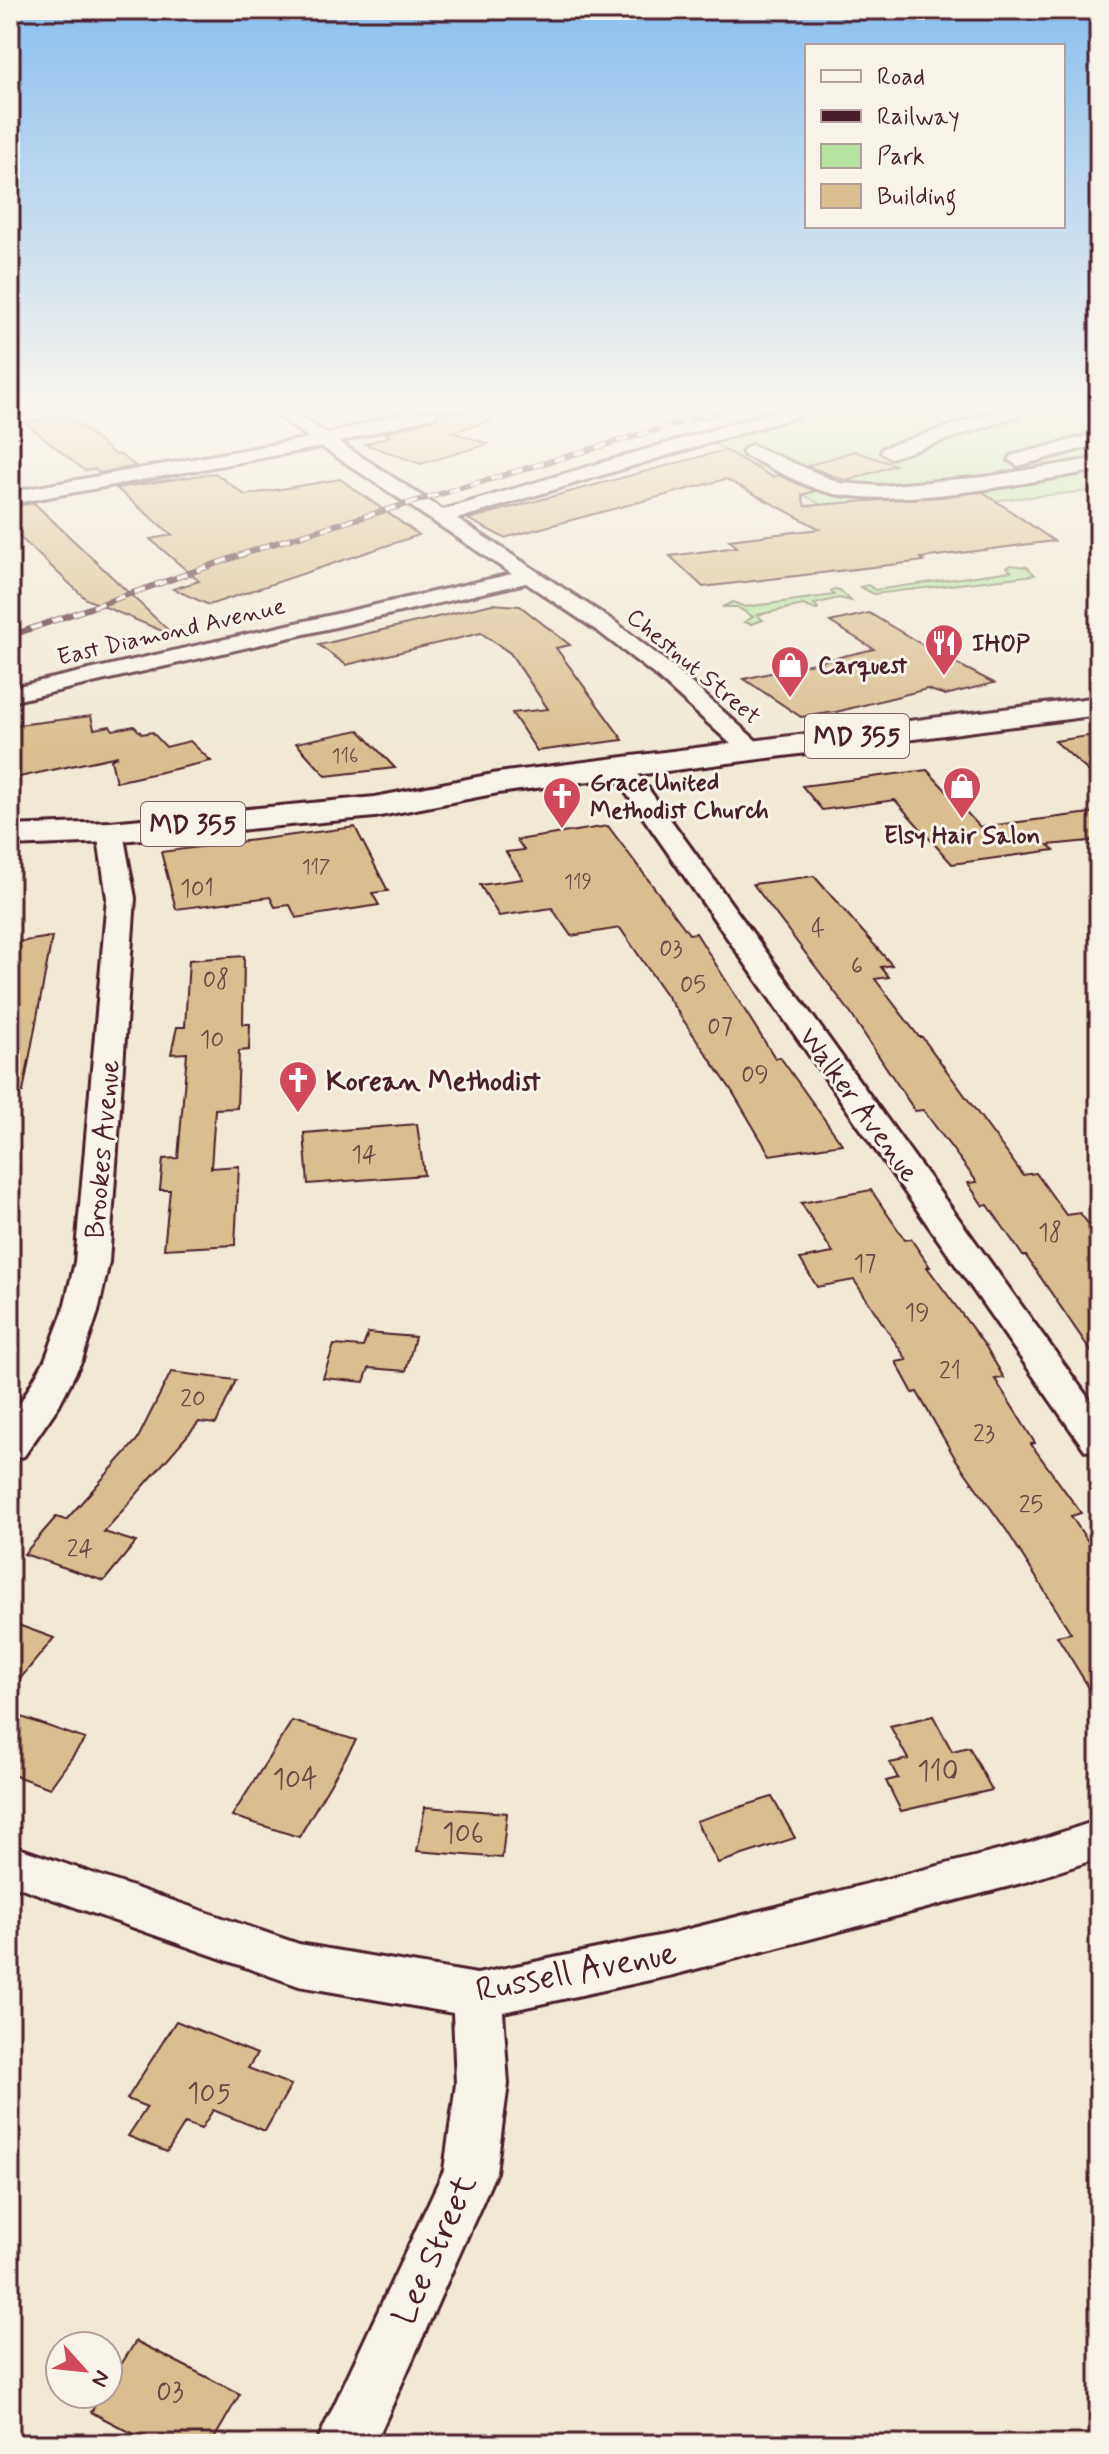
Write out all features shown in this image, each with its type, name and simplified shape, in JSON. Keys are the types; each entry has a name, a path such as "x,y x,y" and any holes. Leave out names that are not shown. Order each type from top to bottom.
{"main road":[{"name":"MD 355","path":"10,836 110,832 375,807 435,793 620,767 1099,706"},
{"name":"MD 355","path":"10,816 241,804 376,789 435,793"}],"street":[{"name":"Chestnut Street","path":"452,527 636,648 751,749"},
{"name":"East Diamond Avenue","path":"10,695 530,576"},
{"name":"Walker Avenue","path":"620,767 1099,1441"},
{"name":"Brookes Avenue","path":"10,1447 43,1400 66,1357 84,1309 92,1262 121,898 110,832"},
{"name":"Russell Avenue","path":"10,1864 299,1965 477,1996 673,1954 1029,1862 1099,1839"},
{"name":"Lee Street","path":"345,2444 470,2172 482,2084 477,1996"}],"green space":[{"path":"1007,567 1027,567 1035,575 874,594 860,587 868,585 875,590 1011,571"},
{"path":"840,590 851,601 839,598 814,604 818,608 816,610 803,605 757,615 763,620 751,624 744,622 753,617 737,607 722,607 733,602 745,607 834,595 831,591"}],"building":[{"path":"59,527 169,631 167,633 86,599 10,528"},
{"path":"162,527 407,527 419,535 209,605 173,589 199,581 150,539 172,535"},
{"path":"482,527 547,527 504,538"},
{"path":"815,527 1033,527 1054,541 921,558 924,561 703,587 670,556 737,547 729,540 820,529"},
{"path":"492,604 520,606 570,645 556,648 623,740 537,751 512,713 548,709 510,653 481,633 346,665 319,645"},
{"path":"869,613 994,683 945,695 927,689 836,712 801,717 744,679 874,649 830,622"},
{"path":"91,716 94,729 110,726 113,730 134,726 142,734 152,732 166,747 190,741 211,761 116,782 111,760 118,756 10,779 10,726"},
{"path":"359,730 395,768 326,776 296,743"},
{"path":"1088,736 1099,746 1099,781 1055,741"},
{"path":"927,770 980,827 1099,812 1099,840 1048,845 1054,850 952,864 895,800 822,810 802,786"},
{"path":"608,826 689,934 696,933 775,1058 780,1057 842,1144 770,1155 732,1091 620,928 571,936 552,908 499,916 480,885 523,879 506,852 524,850 517,840"},
{"path":"355,827 388,891 372,893 379,905 296,918 290,905 275,907 270,897 176,909 161,852"},
{"path":"814,876 892,965 881,967 889,977 875,979 922,1037 1023,1175 1036,1173 1066,1215 1080,1213 1099,1238 1099,1363 1026,1256 1023,1256 988,1205 983,1206 968,1183 977,1182 923,1110 915,1111 847,1008 753,884"},
{"path":"52,937 23,1092 10,1091 10,943"},
{"path":"244,956 243,1024 250,1024 249,1050 239,1051 237,1108 215,1109 211,1168 239,1166 235,1245 164,1249 170,1190 160,1190 163,1159 178,1158 187,1053 171,1054 177,1027 185,1027 189,960"},
{"path":"417,1124 424,1175 308,1184 304,1133"},
{"path":"871,1190 905,1240 911,1239 930,1267 927,1267 986,1347 1004,1378 995,1379 1035,1443 1031,1444 1081,1513 1071,1516 1099,1558 1099,1704 1057,1636 1071,1633 1007,1531 955,1458 917,1392 913,1393 896,1362 907,1360 854,1280 817,1287 800,1259 833,1253 801,1203"},
{"path":"368,1333 415,1337 406,1371 369,1368 364,1382 323,1378 334,1345 363,1347"},
{"path":"171,1372 236,1380 216,1424 199,1422 104,1532 136,1542 104,1581 24,1554 56,1517 66,1520 137,1440"},
{"path":"10,1622 54,1638 10,1691"},
{"path":"10,1713 85,1739 50,1788 10,1774"},
{"path":"933,1716 952,1751 969,1747 992,1790 901,1811 886,1781 898,1778 890,1763 908,1759 890,1726"},
{"path":"292,1721 356,1740 299,1837 232,1816"},
{"path":"772,1797 795,1838 718,1863 696,1821"},
{"path":"425,1807 507,1813 502,1858 417,1851"},
{"path":"176,2021 257,2054 248,2068 291,2085 265,2131 213,2110 201,2129 185,2123 167,2152 128,2136 147,2107 127,2099"},
{"path":"136,2341 240,2394 211,2444 153,2444 91,2412 124,2410 124,2360"}],"railway":[{"path":"10,636 272,544 331,527"}],"place":[{"name":"IHOP","path":"944,677"},
{"name":"Carquest","path":"790,699"},
{"name":"Elsy Hair Salon","path":"962,820"},
{"name":"Grace United Methodist Church","path":"562,830"},
{"name":"Korean Methodist","path":"298,1114"}]}
